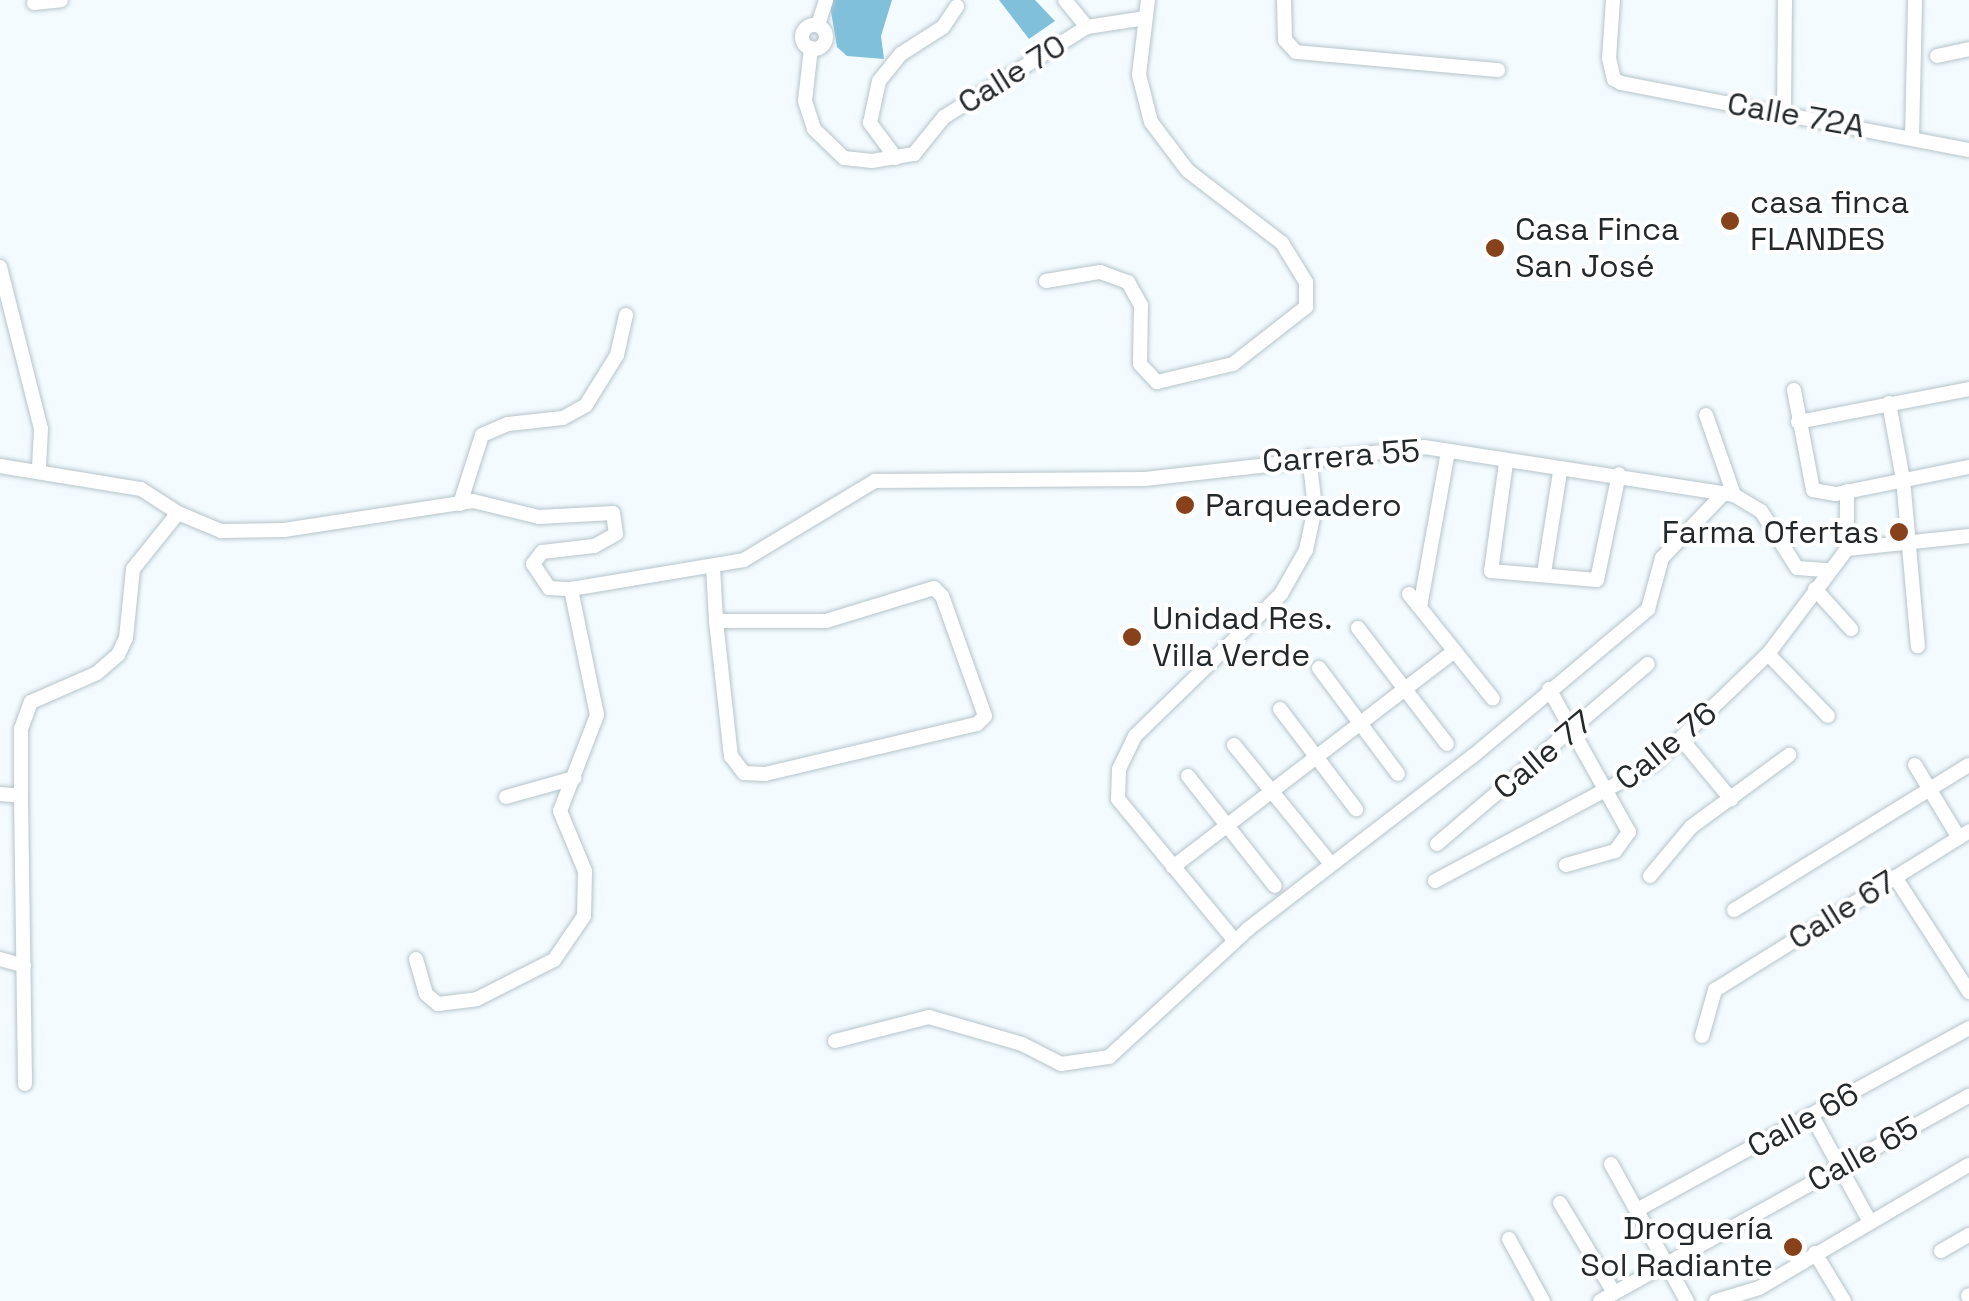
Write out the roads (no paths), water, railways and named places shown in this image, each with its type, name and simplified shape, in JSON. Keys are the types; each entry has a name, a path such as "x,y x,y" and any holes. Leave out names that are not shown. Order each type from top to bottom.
{"street":[{"path":"34,3 61,0"},
{"path":"826,0 818,25 826,40 811,48 805,101 822,140 844,158 896,158"},
{"path":"1065,0 1087,28"},
{"path":"1046,281 1100,272 1128,282 1142,304 1140,364 1157,382 1233,364 1306,307 1306,282 1282,243 1188,172 1158,135 1140,86 1148,0"},
{"path":"1284,0 1285,40 1296,52 1498,70"},
{"name":"Calle 72A","path":"1613,0 1609,58 1621,83 1968,147"},
{"path":"1784,112 1785,0"},
{"path":"1912,138 1915,0"},
{"path":"896,158 870,123 879,82 901,54 943,27 957,6"},
{"name":"Calle 70","path":"896,158 914,154 944,118 1087,28 1145,18"},
{"path":"1936,56 1969,49"},
{"path":"0,268 41,430 40,468"},
{"path":"460,504 474,446 491,428 563,418 586,405 617,355 626,315"},
{"path":"1798,422 1969,389"},
{"path":"1794,390 1813,490 1846,491 1969,467"},
{"path":"1890,403 1904,479 1918,646"},
{"path":"836,1042 929,1017 1022,1044 1060,1064 1090,1064 1141,1034 1235,941 1474,756 1648,608 1662,558 1729,494 1706,414"},
{"name":"Carrera 55","path":"712,567 744,560 874,481 1144,478 1387,448 1448,452 1560,472 1618,474 1729,494 1761,511 1797,568 1828,570"},
{"path":"1420,607 1448,452"},
{"path":"1235,941 1118,800 1119,768 1135,736 1282,594 1306,550 1314,508 1310,456"},
{"path":"1506,463 1491,571 1597,580 1618,474"},
{"path":"0,466 40,468 142,489 206,530 284,530 489,502 539,518 613,513 616,534 594,546 542,552 533,564 548,588 712,567 716,621 731,756 744,774 766,774 973,725 986,716 942,596 934,588 826,620 716,621"},
{"path":"1544,573 1560,472"},
{"path":"1846,491 1847,549 1969,536"},
{"path":"25,1084 23,716 40,695 96,674 118,654 126,638 133,569 178,513"},
{"name":"Calle 76","path":"1434,881 1608,794 1682,740 1768,654 1847,549"},
{"path":"416,959 426,994 450,1004 536,973 573,939 586,883 560,811 596,715 571,588"},
{"path":"1815,590 1851,629"},
{"path":"1409,594 1493,699"},
{"path":"1358,628 1447,744"},
{"path":"1172,867 1455,651"},
{"path":"1768,654 1828,716"},
{"name":"Calle 77","path":"1436,844 1576,730 1648,664"},
{"path":"1319,668 1398,774"},
{"path":"1549,689 1576,730 1629,832 1627,842 1566,865"},
{"path":"1280,709 1356,808"},
{"path":"1682,740 1730,798"},
{"path":"1234,745 1269,793 1332,864"},
{"path":"1650,876 1677,840 1788,755"},
{"path":"1915,765 1964,834"},
{"path":"1734,910 1969,765"},
{"path":"1188,776 1275,886"},
{"path":"506,797 574,778"},
{"path":"0,794 22,796"},
{"name":"Calle 67","path":"1702,1036 1715,990 1964,834"},
{"path":"1895,876 1969,992"},
{"path":"0,959 24,966"},
{"name":"Calle 66","path":"1636,1210 1969,1028"},
{"name":"Calle 65","path":"1600,1301 1969,1096"},
{"path":"1812,1116 1869,1220"},
{"path":"1611,1164 1687,1301"},
{"path":"1716,1301 1759,1288 1869,1220 1969,1165"},
{"path":"1560,1203 1614,1293"},
{"path":"1941,1250 1969,1235"},
{"path":"1509,1239 1544,1301"},
{"path":"1814,1253 1844,1301"}],"place":[{"name":"casa finca FLANDES","path":"1730,221"},
{"name":"Casa Finca San José","path":"1495,248"},
{"name":"Parqueadero","path":"1185,505"},
{"name":"Farma Ofertas","path":"1899,532"},
{"name":"Unidad Res. Villa Verde","path":"1132,637"},
{"name":"Droguería Sol Radiante","path":"1793,1247"}]}
